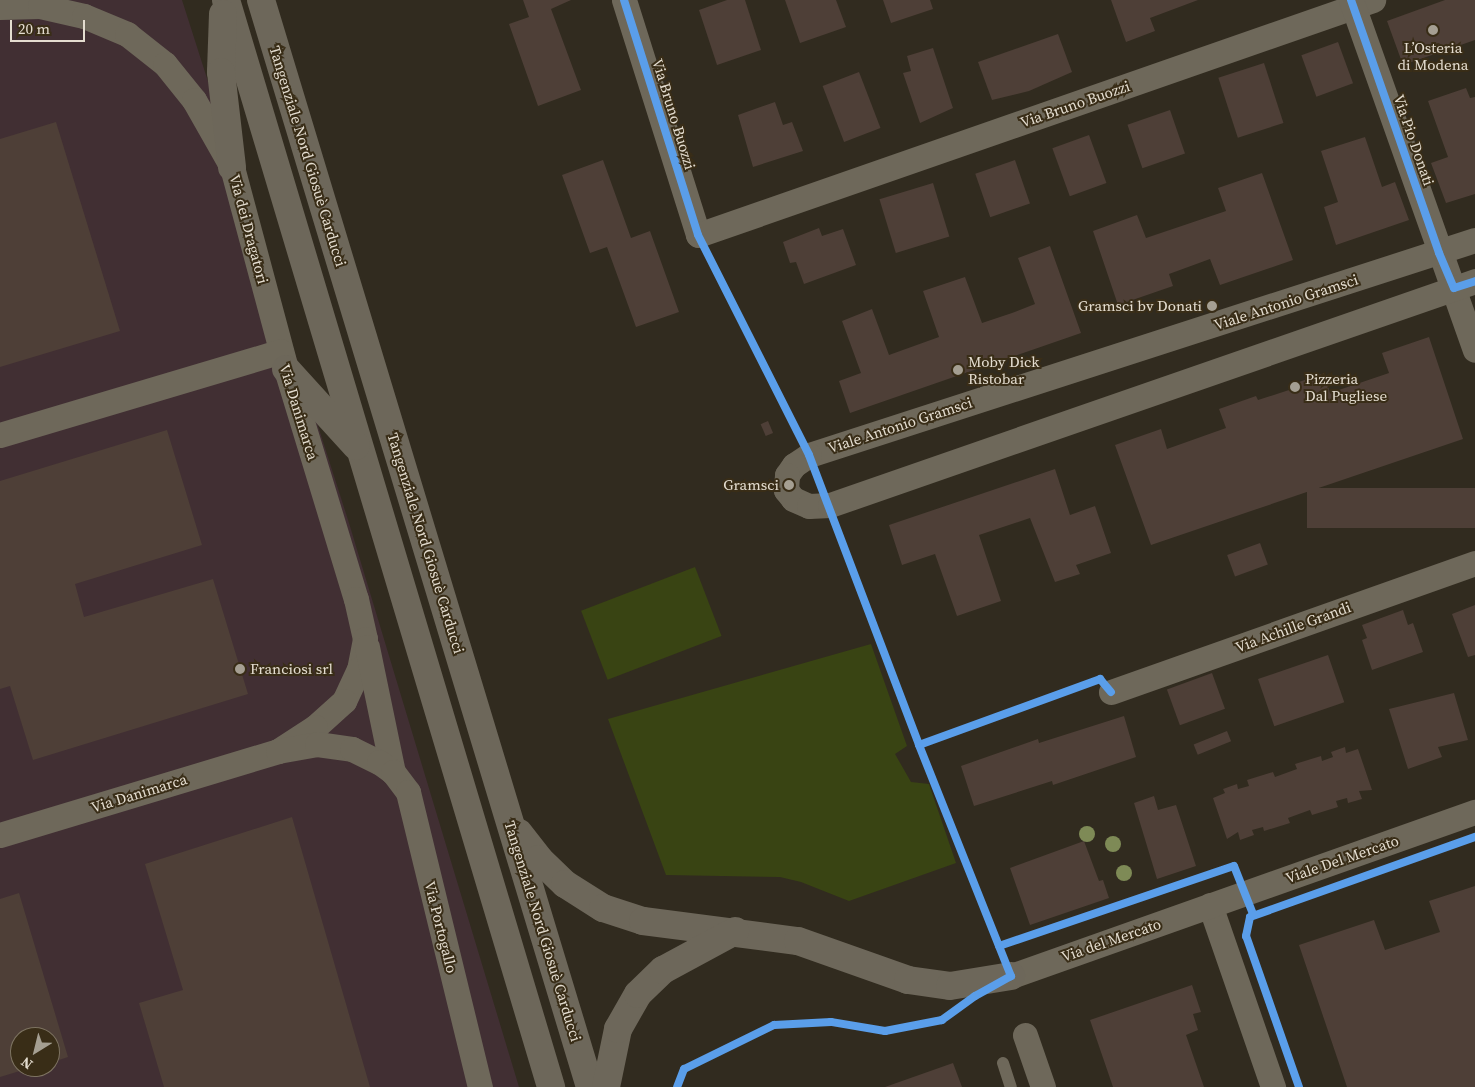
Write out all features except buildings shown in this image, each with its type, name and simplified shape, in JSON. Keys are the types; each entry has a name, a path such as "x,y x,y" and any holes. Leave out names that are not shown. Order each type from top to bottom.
{"highway":[{"path":"224,0 220,72 232,167"},
{"path":"224,0 364,456 551,1087"},
{"name":"Tangenziale Nord Giosuè Carducci","path":"261,0 590,1087"},
{"path":"284,360 364,456"},
{"path":"509,820 539,859 565,884 603,908 644,921 735,931 798,941 908,980 950,986 1011,976"},
{"path":"606,1087 618,1029 638,994 663,970 735,931"}],"street":[{"name":"Via Bruno Buozzi","path":"624,0 698,235 1359,2"},
{"name":"Via Pio Donati","path":"1359,2 1439,253 1465,284 1475,350"},
{"name":"Via dei Dragatori","path":"0,7 49,8 84,16 127,34 165,64 194,100 232,167 284,360"},
{"name":"Viale Antonio Gramsci","path":"1465,284 830,505 809,506 793,498 786,490 787,476 794,465 809,455 1475,240"},
{"name":"Via Danimarca","path":"0,434 284,360 356,600 393,772"},
{"name":"Via Achille Grandi","path":"1111,692 1475,563"},
{"name":"Via Danimarca","path":"278,751 315,727 344,701 359,669 365,639"},
{"name":"Via Danimarca","path":"0,835 278,751 317,744 352,749 393,772"},
{"name":"Via Portogallo","path":"393,772 408,792 480,1087"},
{"name":"Viale Del Mercato","path":"1210,905 1475,812"},
{"name":"Via del Mercato","path":"1011,976 1210,905"},
{"path":"1210,905 1273,1087"},
{"path":"1025,1034 1044,1087"}],"lane":[{"path":"1003,1063 1011,1087"}],"shaded area":[{"path":"0,0 182,0 349,523 519,1087 0,1087"}],"green space":[{"path":"695,567 722,636 608,680 581,611"},
{"path":"871,644 907,746 895,754 911,782 929,784 956,863 849,901 801,882 780,877 666,875 608,719"}],"cycle path":[{"path":"624,0 698,235 809,455 919,745 1011,976 975,996 942,1020 885,1031 831,1022 774,1025 684,1069 677,1087"},
{"path":"1351,0 1439,253 1454,288 1475,281"},
{"path":"919,745 1100,679 1111,692"},
{"path":"1299,1087 1246,936 1250,917 1475,837"},
{"path":"999,946 1234,866 1253,914"}],"place":[{"name":"L’Osteria di Modena","path":"1433,30"},
{"name":"Gramsci bv Donati","path":"1212,306"},
{"name":"Moby Dick Ristobar","path":"958,370"},
{"name":"Pizzeria Dal Pugliese","path":"1295,387"},
{"name":"Gramsci","path":"789,485"},
{"name":"Franciosi srl","path":"240,669"}]}
